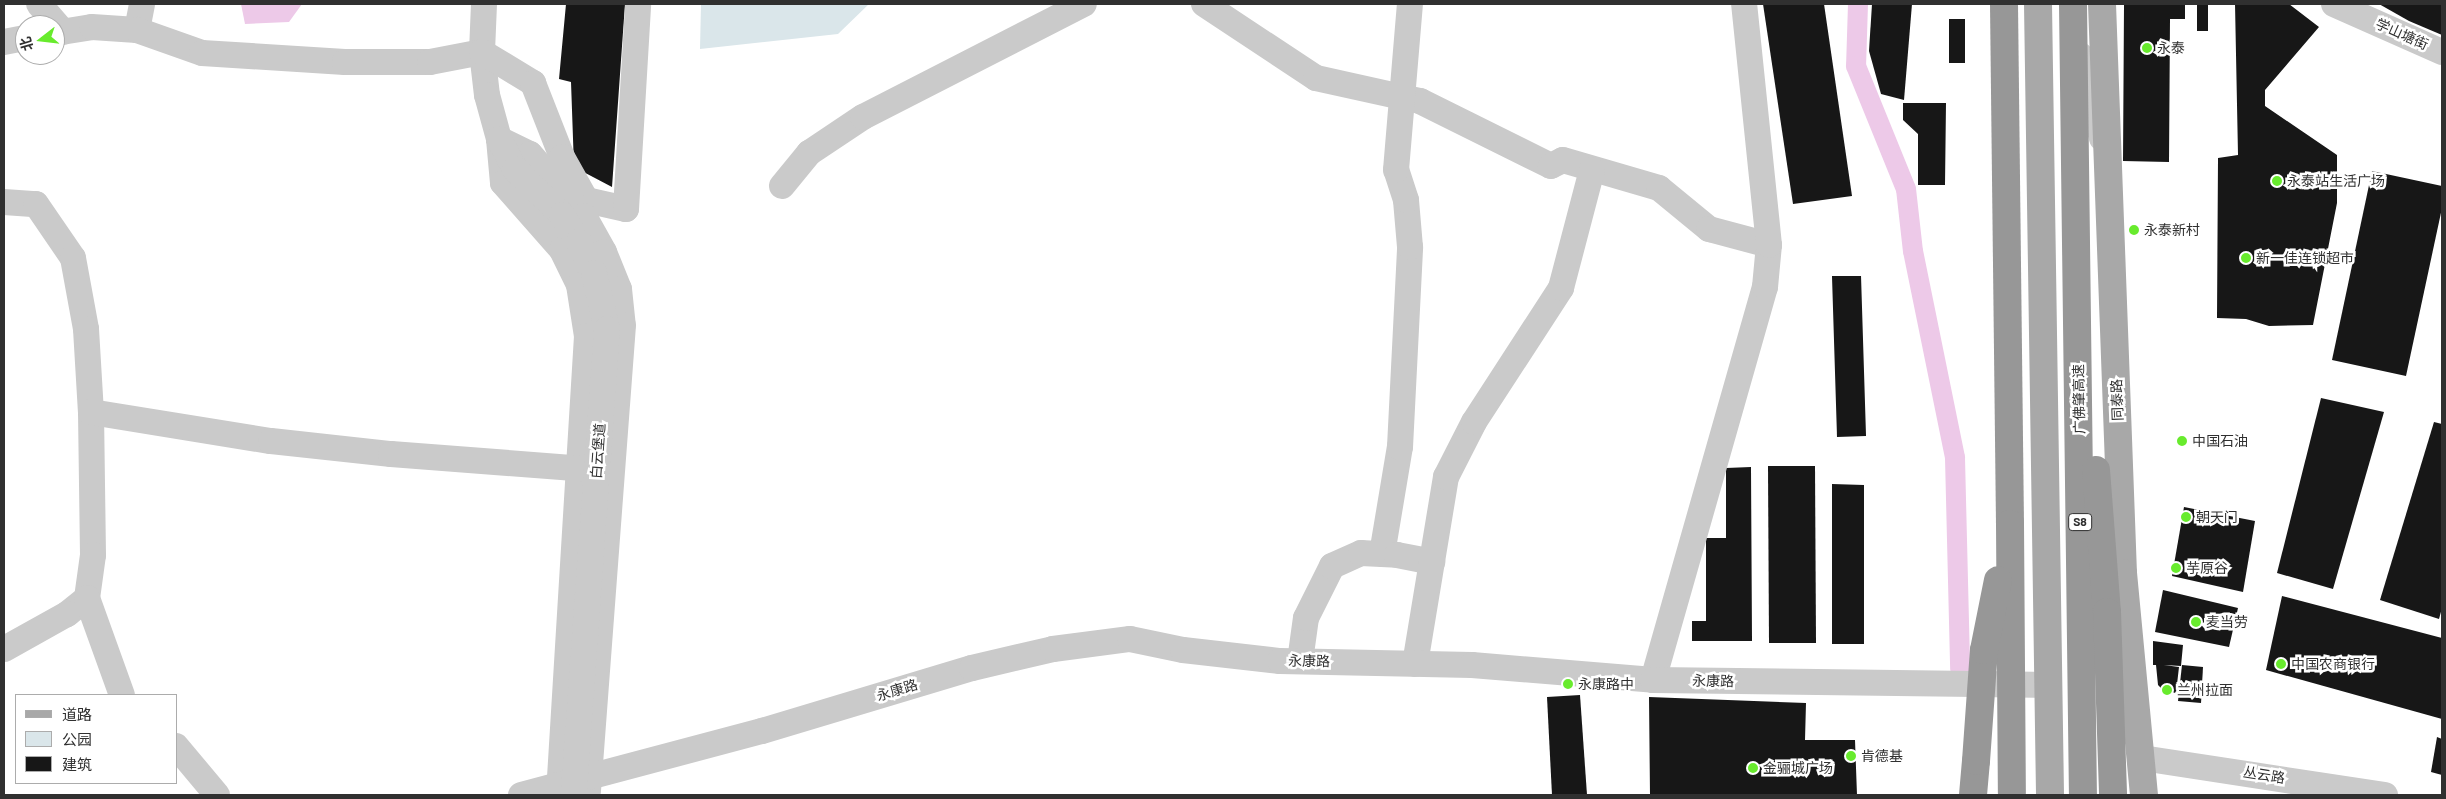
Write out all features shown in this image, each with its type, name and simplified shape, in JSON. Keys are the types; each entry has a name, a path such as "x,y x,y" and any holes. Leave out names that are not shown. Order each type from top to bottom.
{"highway":[{"path":"2004,4 2012,795"},
{"name":"广佛肇高速","path":"2074,4 2083,795"},
{"path":"2078,250 2104,570 2113,795"},
{"path":"1974,795 1984,650 2010,524"}],"main road":[{"path":"2038,4 2050,782"},
{"name":"同泰路","path":"2102,4 2125,608 2142,758 2144,795"}],"street":[{"path":"39,4 47,15"},
{"path":"137,30 142,4"},
{"path":"484,4 482,52 487,95 499,139 504,183 562,250 579,284 587,336 580,468 574,789"},
{"path":"65,32 92,27 137,30 202,53 346,62 430,62 482,52 533,83 562,157 586,200 626,209 638,4"},
{"path":"782,186 809,153 863,117 1084,4"},
{"path":"1204,4 1316,78 1403,95 1551,166 1562,160 1659,188 1709,229 1769,245"},
{"path":"1382,554 1400,447 1409,276 1406,200 1396,170 1410,4"},
{"path":"1653,680 1765,287 1769,245 1744,4"},
{"path":"2074,4 2083,75 2107,156"},
{"name":"学山塘街","path":"2334,4 2442,52"},
{"path":"499,139 530,154 584,216 604,252 619,289 622,325 612,471 574,789"},
{"name":"白云堡道","path":"499,139 515,169 562,215 579,242 594,273 607,329 574,789"},
{"path":"1415,664 1446,477 1474,422 1560,288 1592,170"},
{"path":"4,202 36,204 73,258 86,329 91,412 93,555 87,598 122,694"},
{"path":"91,412 345,449 612,471"},
{"path":"1300,661 1306,618 1332,566 1361,554 1382,554 1432,562"},
{"path":"4,649 67,614 87,598"},
{"name":"永康路","path":"521,795 574,789 972,668 1053,649 1130,639 1182,650 1300,661 1415,664 1653,680 2048,685"},
{"path":"178,748 217,795"},
{"name":"丛云路","path":"2142,758 2385,795"},
{"path":"2040,795 2050,782"}],"green space":[{"path":"701,4 869,4 838,34 700,49"}],"shaded area":[{"path":"241,4 302,4 289,22 245,24"}],"building":[{"path":"566,4 625,4 612,187 574,167 571,82 559,79"},
{"path":"1763,4 1824,4 1852,196 1793,204"},
{"path":"1872,4 1912,4 1904,100 1881,94 1869,51"},
{"name":"永泰","path":"2124,4 2185,4 2185,19 2170,19 2169,162 2123,161"},
{"path":"2197,4 2208,4 2208,31 2197,31"},
{"name":"永泰站生活广场","path":"2235,4 2289,4 2319,27 2265,90 2265,106 2337,155 2337,203 2313,325 2269,326 2246,319 2217,318 2218,158 2238,155"},
{"path":"2379,4 2442,4 2442,35 2409,21"},
{"path":"1949,19 1965,19 1965,63 1949,63"},
{"path":"1903,103 1946,103 1945,185 1918,185 1918,134 1903,120"},
{"path":"2372,171 2442,186 2442,208 2406,376 2332,360"},
{"path":"1832,276 1861,276 1866,436 1837,437"},
{"path":"2321,398 2384,412 2333,589 2277,573"},
{"path":"2434,422 2442,424 2442,608 2439,619 2380,600"},
{"path":"1768,466 1815,466 1816,643 1769,643"},
{"path":"1751,467 1752,641 1692,641 1692,621 1706,621 1706,538 1726,538 1726,468"},
{"path":"1832,484 1864,485 1864,644 1832,644"},
{"path":"2184,507 2255,521 2243,592 2172,576"},
{"name":"麦当劳","path":"2163,590 2238,608 2229,647 2155,632"},
{"path":"2282,596 2442,638 2442,719 2266,670"},
{"path":"2153,641 2183,645 2181,666 2164,665 2179,667 2176,693 2164,691 2158,685 2156,665 2153,665"},
{"path":"2182,665 2203,667 2201,703 2178,701"},
{"path":"1580,695 1587,795 1552,795 1547,697"},
{"name":"金骊城广场","path":"1649,697 1806,703 1805,740 1855,740 1857,795 1650,795"},
{"path":"2437,737 2442,739 2442,775 2431,772"}],"waterway":[{"path":"1858,4 1856,66 1906,189 1913,251 1955,458 1960,669"}],"place":[{"name":"永泰","path":"2147,48"},
{"name":"永泰站生活广场","path":"2277,181"},
{"name":"永泰新村","path":"2134,230"},
{"name":"新一佳连锁超市","path":"2246,258"},
{"name":"中国石油","path":"2182,441"},
{"name":"朝天门","path":"2186,517"},
{"name":"芋原谷","path":"2176,568"},
{"name":"麦当劳","path":"2196,622"},
{"name":"中国农商银行","path":"2281,664"},
{"name":"永康路中","path":"1568,684"},
{"name":"兰州拉面","path":"2167,690"},
{"name":"肯德基","path":"1851,756"},
{"name":"金骊城广场","path":"1753,768"}]}
